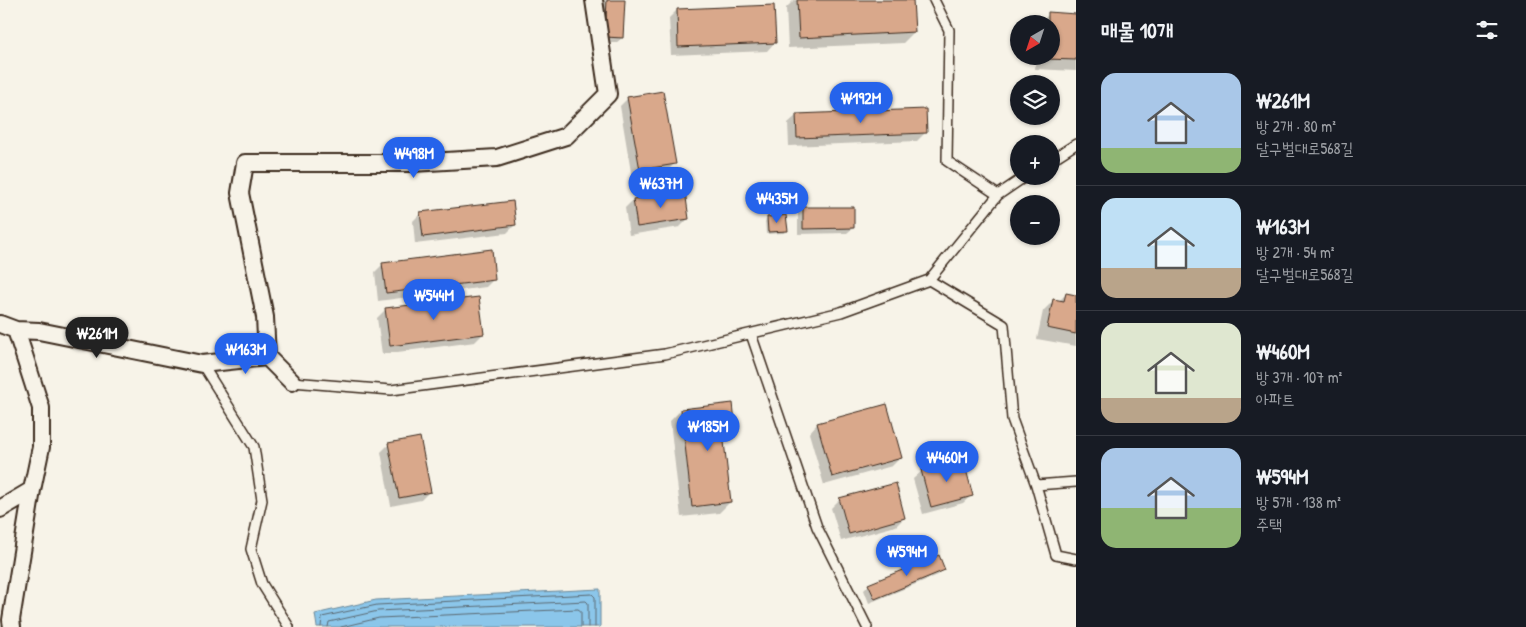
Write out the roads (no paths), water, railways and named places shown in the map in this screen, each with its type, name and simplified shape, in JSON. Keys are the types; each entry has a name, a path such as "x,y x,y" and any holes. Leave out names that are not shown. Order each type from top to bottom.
{"street":[{"path":"292,382 267,357 264,317 240,193 245,163 412,163 497,158 566,136 608,94 594,0"},
{"path":"0,324 16,330 39,332 202,364 267,357"},
{"path":"12,627 11,620 41,446 41,408 16,330"},
{"path":"0,509 32,490"}],"lane":[{"path":"934,0 948,30 947,161 998,195"},
{"path":"1060,154 1076,144"},
{"path":"292,382 390,390 665,354 841,312 929,280 998,195 1013,185"},
{"path":"929,280 1004,325 1012,419 1036,485 1056,555 1076,559"},
{"path":"751,334 817,527 867,627"},
{"path":"202,364 254,447 262,500 251,549 262,584 289,627"},
{"path":"1036,485 1076,482"}],"water":[{"path":"600,589 600,627 317,627 315,614 376,600"}]}
